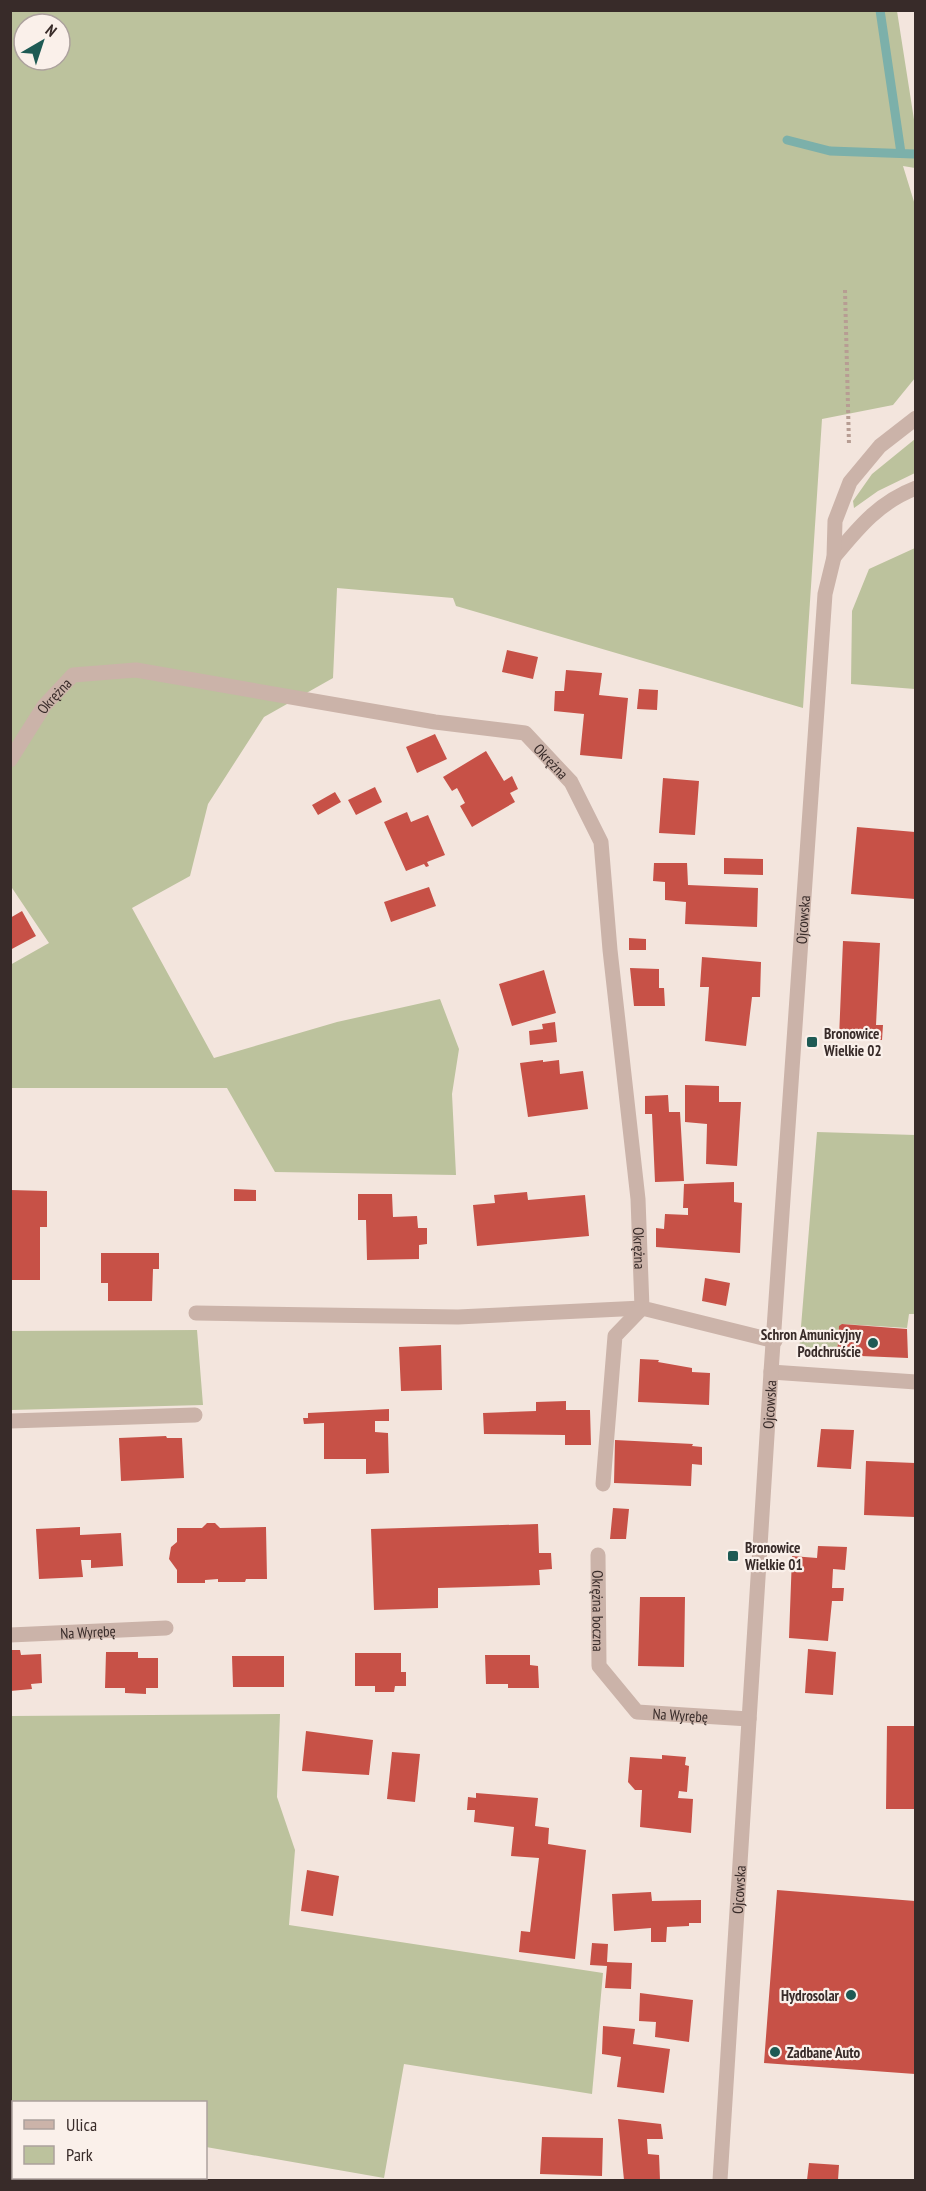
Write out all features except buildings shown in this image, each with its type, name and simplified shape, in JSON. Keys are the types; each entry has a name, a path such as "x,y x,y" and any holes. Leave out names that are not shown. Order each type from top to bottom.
{"street":[{"name":"Ojcowska","path":"720,2181 771,1372 775,1341 825,594 834,557 835,521 850,482 880,446 915,418"},
{"name":"Ojcowska","path":"834,557 869,515 915,488"},
{"name":"Okrężna","path":"10,760 44,706 73,675 136,670 435,722 525,733 571,782 601,842 614,985 638,1199 642,1308"},
{"path":"196,1313 459,1317 642,1308 684,1321 775,1341"},
{"path":"603,1484 615,1336 642,1308"},
{"path":"771,1372 915,1382"},
{"path":"10,1421 195,1415"},
{"name":"Okrężna boczna","path":"598,1555 600,1666"},
{"name":"Na Wyrębę","path":"10,1635 166,1628"},
{"name":"Na Wyrębę","path":"600,1666 637,1712 749,1719"}],"path":[{"path":"845,290 850,482"}],"green space":[{"path":"11,11 897,11 915,126 915,168 903,166 915,205 915,378 893,405 822,419 803,708 456,606 453,598 337,588 333,678 264,717 208,804 190,876 132,908 214,1058 337,1022 440,999 459,1049 452,1094 456,1175 275,1172 227,1088 11,1088 10,965 49,943 10,885"},
{"path":"915,439 915,473 878,491 854,508 853,501 872,474"},
{"path":"915,548 915,689 851,684 852,611 869,569"},
{"path":"817,1132 915,1135 915,1314 909,1314 907,1328 843,1324 839,1327 837,1353 799,1351"},
{"path":"197,1330 203,1405 11,1410 11,1331"},
{"path":"280,1714 277,1797 295,1850 289,1925 603,1973 592,2094 404,2064 384,2178 207,2147 207,2101 12,2101 12,2179 34,2180 11,2180 11,1716"}],"waterway":[{"path":"880,10 901,153"},
{"path":"787,140 830,151 914,154"}],"place":[{"name":"Bronowice Wielkie 02","path":"812,1042"},
{"name":"Schron Amunicyjny Podchruście","path":"873,1343"},
{"name":"Bronowice Wielkie 01","path":"733,1556"},
{"name":"Hydrosolar","path":"851,1995"},
{"name":"Zadbane Auto","path":"775,2052"}]}
